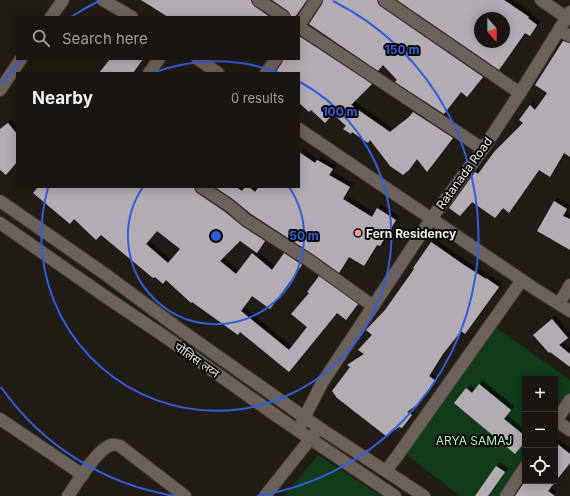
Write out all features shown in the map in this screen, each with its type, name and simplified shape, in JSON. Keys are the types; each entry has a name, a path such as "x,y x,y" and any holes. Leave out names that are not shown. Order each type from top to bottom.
{"street":[{"path":"52,16 63,0"},
{"path":"103,0 130,16"},
{"path":"258,0 282,16"},
{"path":"300,24 316,0"},
{"path":"384,0 520,93"},
{"path":"541,0 568,15"},
{"name":"Ratanada Road","path":"298,430 322,383 431,219 482,150 520,93 568,15"},
{"path":"300,27 482,150"},
{"path":"559,30 570,36"},
{"path":"0,90 14,76 21,60"},
{"path":"150,72 158,60"},
{"path":"199,60 217,72"},
{"path":"267,72 275,60"},
{"path":"300,130 570,311"},
{"path":"203,188 230,206 246,220 310,261 373,306"},
{"path":"0,201 319,427 424,496"},
{"name":"पोलिस लय्न","path":"0,223 311,440 395,496"},
{"path":"386,471 522,280"},
{"path":"559,304 570,285"},
{"path":"558,419 570,400"},
{"path":"0,418 82,475"},
{"path":"558,423 570,430"},
{"path":"265,496 311,440 319,427"},
{"path":"68,496 96,455 106,447 113,444 120,446 185,496"},
{"path":"506,496 522,472"}],"green space":[{"name":"ARYA SAMAJ","path":"491,324 570,380 570,400 558,418 558,376 522,376 522,470 504,496 460,496 403,452"},
{"path":"318,455 381,496 284,496"}],"building":[{"path":"141,0 251,0 254,6 269,16 166,16"},
{"path":"272,0 307,0 296,16 290,16 288,11"},
{"path":"323,0 377,0 380,6 483,77 467,97 461,92 444,114 395,82 397,80 383,65 378,71 309,24"},
{"path":"397,0 504,0 529,17 528,18 537,25 530,36 525,33 499,70"},
{"path":"300,37 372,84 351,105 390,132 413,112 453,138 427,172 417,159 409,170 403,175 390,166 370,140 368,143 352,132 351,134 343,129 346,126 333,114 325,123 311,110 309,112 300,104 300,72 276,72 283,60 300,60"},
{"path":"563,41 570,43 570,157 564,153 550,177 539,170 509,213 503,208 495,218 472,202 460,216 449,208 475,172 478,174 494,152 523,123 519,120 530,105 535,110 547,93 535,85"},
{"path":"109,60 142,60 134,72 100,72"},
{"path":"8,123 16,133 16,163 6,175 0,170 0,129"},
{"path":"300,153 315,163 317,160 333,169 329,175 350,187 343,199 372,217 377,208 396,220 380,246 377,245 364,266 349,257 339,273 251,214 216,188 238,188 242,191 244,188 250,188 255,192 258,188 300,188"},
{"path":"37,188 194,188 197,193 265,241 257,253 240,241 220,261 236,274 252,253 272,270 284,253 302,265 270,309 252,296 241,311 289,350 307,327 291,314 309,293 307,292 319,276 358,304 346,320 337,313 289,372 240,332 238,335 192,302 191,303 166,280 163,284 155,277 153,278 101,235 96,240 74,219 70,224 33,193","holes":["157,231 180,249 168,263 146,244"]},
{"path":"554,201 567,209 563,216 570,219 570,250 537,231"},
{"path":"431,242 499,287 465,334 461,331 443,354 429,376 436,381 418,404 407,412 412,415 402,428 399,427 386,436 337,398 332,391 350,367 347,365 364,354 358,350 372,335 366,330 385,310"},
{"path":"552,319 568,338 559,345 570,354 570,367 550,352 549,353 533,335"},
{"path":"479,384 511,410 504,419 522,434 522,446 515,454 454,403 466,388 472,393"},
{"path":"558,444 570,454 570,463 558,478"},
{"path":"496,466 505,472 488,496 475,496"},
{"path":"523,484 554,484 548,491 555,496 515,496"}],"place":[{"name":"Fern Residency","path":"358,233"}]}
